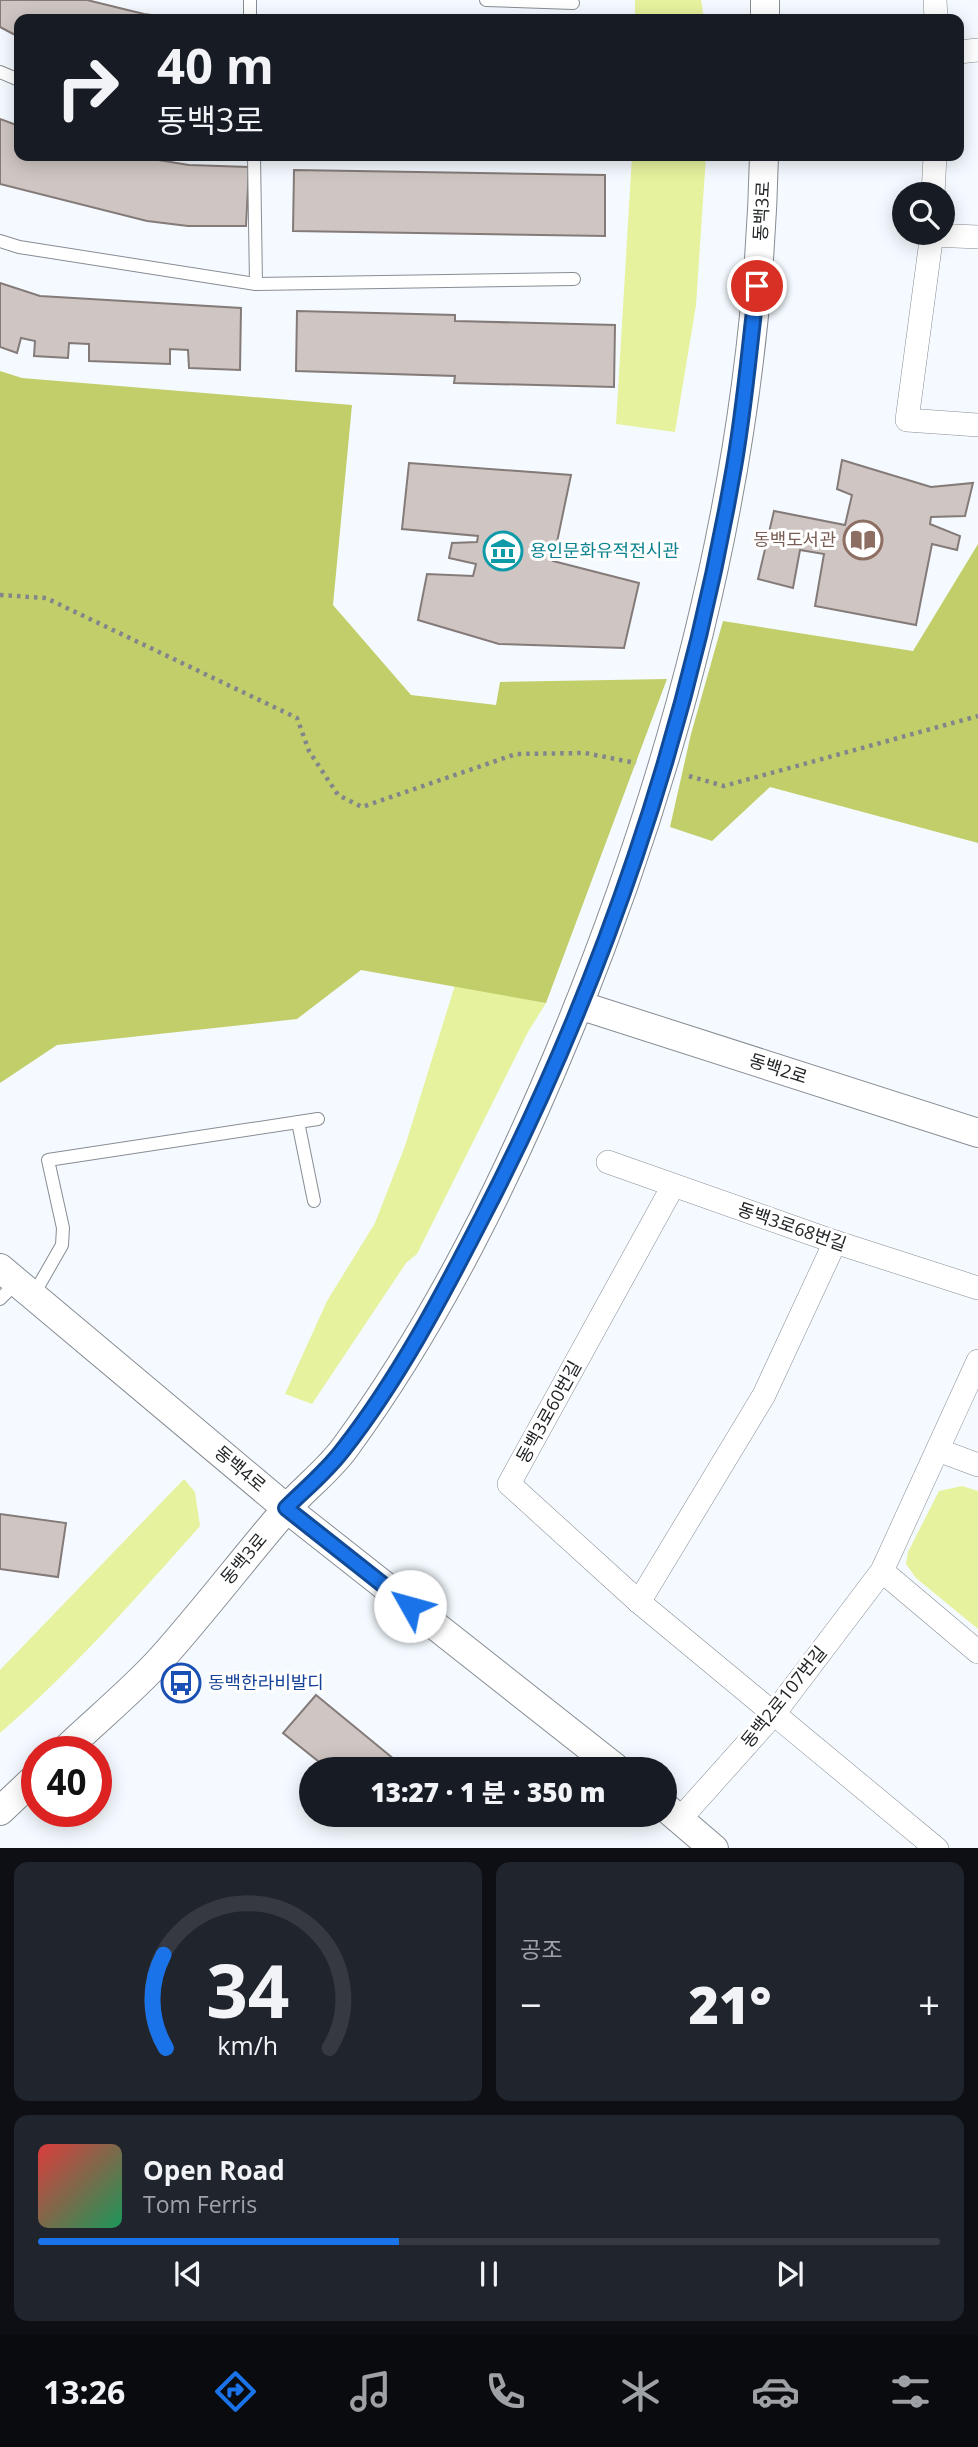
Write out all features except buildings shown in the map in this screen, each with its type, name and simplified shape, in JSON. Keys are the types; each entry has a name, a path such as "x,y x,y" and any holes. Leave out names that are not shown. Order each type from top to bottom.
{"street":[{"name":"동백3로","path":"80,1736 158,1662 286,1508 341,1452 404,1359 446,1286 532,1119 631,871 687,681 733,476 757,286 764,161"},
{"path":"933,182 934,161"},
{"path":"955,236 978,237"},
{"path":"931,245 907,419 978,425"},
{"name":"동백2로","path":"579,1005 978,1133"},
{"name":"동백3로68번길","path":"608,1162 835,1242 978,1288"},
{"name":"동백3로60번길","path":"673,1186 509,1484 639,1602 936,1848"},
{"path":"639,1602 764,1395 835,1242"},
{"name":"동백4로","path":"13,1286 286,1508 602,1757"},
{"name":"동백2로107번길","path":"677,1809 773,1715 882,1571 978,1361"},
{"path":"938,1450 978,1465"},
{"path":"882,1571 978,1652"},
{"path":"0,1811 21,1791"},
{"path":"677,1817 713,1848"}],"lane":[{"path":"486,0 573,4"},
{"path":"254,161 256,284"},
{"path":"0,241 19,247 256,284 575,279"},
{"path":"13,1286 62,1245 63,1228 48,1160 318,1119"},
{"path":"298,1122 314,1200"}],"path":[{"path":"0,595 46,598 297,718 309,751 338,795 362,807 516,754 585,753 662,768 724,786 978,716"}],"green space":[{"path":"635,0 701,0 703,14 635,14"},
{"path":"632,161 706,161 696,305 675,432 616,424"},
{"path":"0,371 22,378 352,405 333,605 411,695 496,705 500,682 667,679 546,1003 361,970 297,1019 57,1045 0,1083"},
{"path":"978,544 978,843 770,787 712,841 670,827 691,734 723,621 913,651"},
{"path":"455,985 546,1003 528,1032 417,1254 406,1263 312,1404 285,1394 327,1301 375,1223 405,1146"},
{"path":"184,1479 195,1492 200,1526 78,1659 0,1733 0,1670"},
{"path":"962,1486 978,1491 978,1629 916,1578 906,1564 908,1552 939,1491"}],"place":[{"name":"동백도서관","path":"863,540"},
{"name":"용인문화유적전시관","path":"503,551"},
{"name":"동백한라비발디","path":"181,1683"}],"route":[{"path":"410,1606 286,1508 341,1452 404,1359 453,1274 532,1119 596,967 631,871 687,681 733,476 757,286"}]}
